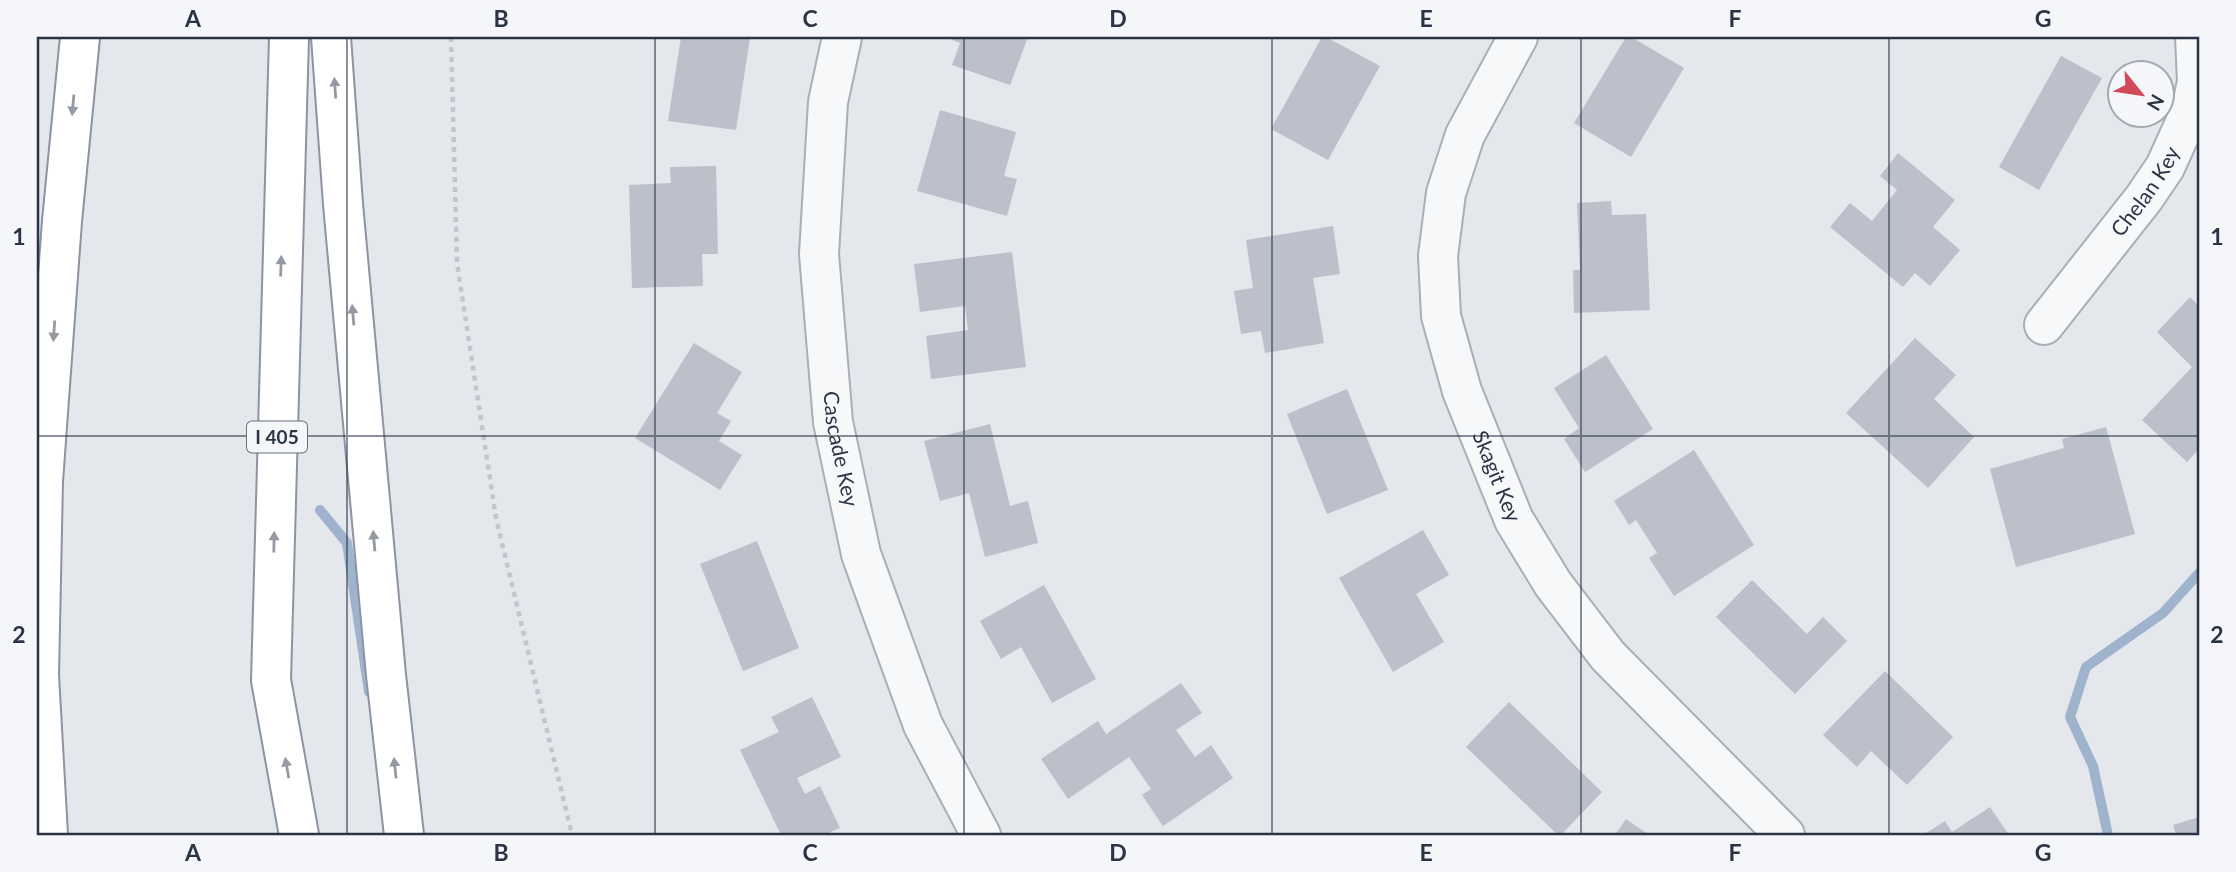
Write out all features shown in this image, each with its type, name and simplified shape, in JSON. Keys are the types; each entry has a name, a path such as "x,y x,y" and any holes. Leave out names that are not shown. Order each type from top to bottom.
{"highway":[{"path":"48,835 39,675 43,481 62,221 80,37"},
{"name":"I 405","path":"289,37 271,680 299,835"},
{"path":"331,37 347,246 389,702 404,835"}],"street":[{"name":"Cascade Key","path":"842,37 828,102 819,254 833,422 861,554 923,725 981,835"},
{"name":"Skagit Key","path":"1518,37 1465,135 1446,193 1438,256 1441,316 1462,391 1514,520 1553,584 1608,656 1785,835"},
{"name":"Chelan Key","path":"2044,325 2144,198 2165,167 2191,110 2197,82 2195,37"}],"path":[{"path":"451,37 459,276 496,518 572,835"}],"building":[{"path":"681,37 750,37 736,130 668,121"},
{"path":"945,37 1028,37 1010,85 952,65 960,43"},
{"path":"1322,37 1380,66 1328,160 1271,129"},
{"path":"1626,37 1631,37 1684,68 1631,157 1574,123"},
{"path":"2061,56 2102,78 2039,190 1999,167"},
{"path":"940,110 1016,132 1004,176 1017,179 1007,216 917,191"},
{"path":"1898,153 1955,200 1933,227 1960,250 1930,286 1915,273 1903,287 1830,227 1850,203 1872,221 1897,190 1880,176"},
{"path":"716,166 718,254 702,254 703,286 632,288 629,185 671,183 670,167"},
{"path":"1611,201 1612,215 1646,214 1650,310 1574,313 1573,270 1580,270 1577,203"},
{"path":"1333,226 1340,274 1313,278 1324,343 1265,353 1261,331 1241,334 1234,291 1253,288 1246,240"},
{"path":"1012,252 1026,367 931,379 926,336 968,330 965,306 920,312 914,264"},
{"path":"2190,297 2199,306 2199,449 2187,462 2142,420 2192,367 2157,332"},
{"path":"1915,338 1956,375 1934,399 1974,437 1928,488 1846,413"},
{"path":"694,343 742,372 717,413 731,421 719,441 742,455 720,490 635,438"},
{"path":"1606,355 1653,429 1585,472 1564,439 1579,428 1554,388"},
{"path":"1347,389 1388,490 1327,514 1287,414"},
{"path":"990,424 1010,506 1028,501 1038,543 985,557 969,493 940,501 924,441"},
{"path":"2106,427 2135,534 2016,567 1990,469 2064,448 2062,439"},
{"path":"1694,450 1754,545 1674,596 1649,558 1657,553 1636,520 1629,525 1614,501"},
{"path":"1423,530 1449,575 1416,594 1444,642 1393,672 1339,578"},
{"path":"757,541 799,648 743,671 700,564"},
{"path":"1752,580 1807,634 1823,617 1847,641 1795,694 1716,617"},
{"path":"1044,585 1096,679 1052,703 1021,647 1001,659 980,621"},
{"path":"1885,671 1953,737 1907,785 1871,751 1857,767 1823,735"},
{"path":"1181,683 1202,713 1176,730 1195,757 1211,745 1233,778 1163,826 1142,795 1151,789 1129,757 1068,799 1041,759 1098,721 1106,734"},
{"path":"812,697 841,757 797,778 805,794 820,786 840,828 824,835 781,835 740,750 779,732 771,717"},
{"path":"1509,702 1602,792 1561,835 1466,747"},
{"path":"1990,807 2009,835 1923,835 1945,821 1952,832"},
{"path":"2199,817 2199,835 2176,835 2173,825"},
{"path":"1626,819 1649,835 1615,835"}],"waterway":[{"path":"320,510 347,543 369,692"},
{"path":"2108,835 2093,766 2070,717 2086,667 2163,613 2199,573"}]}
